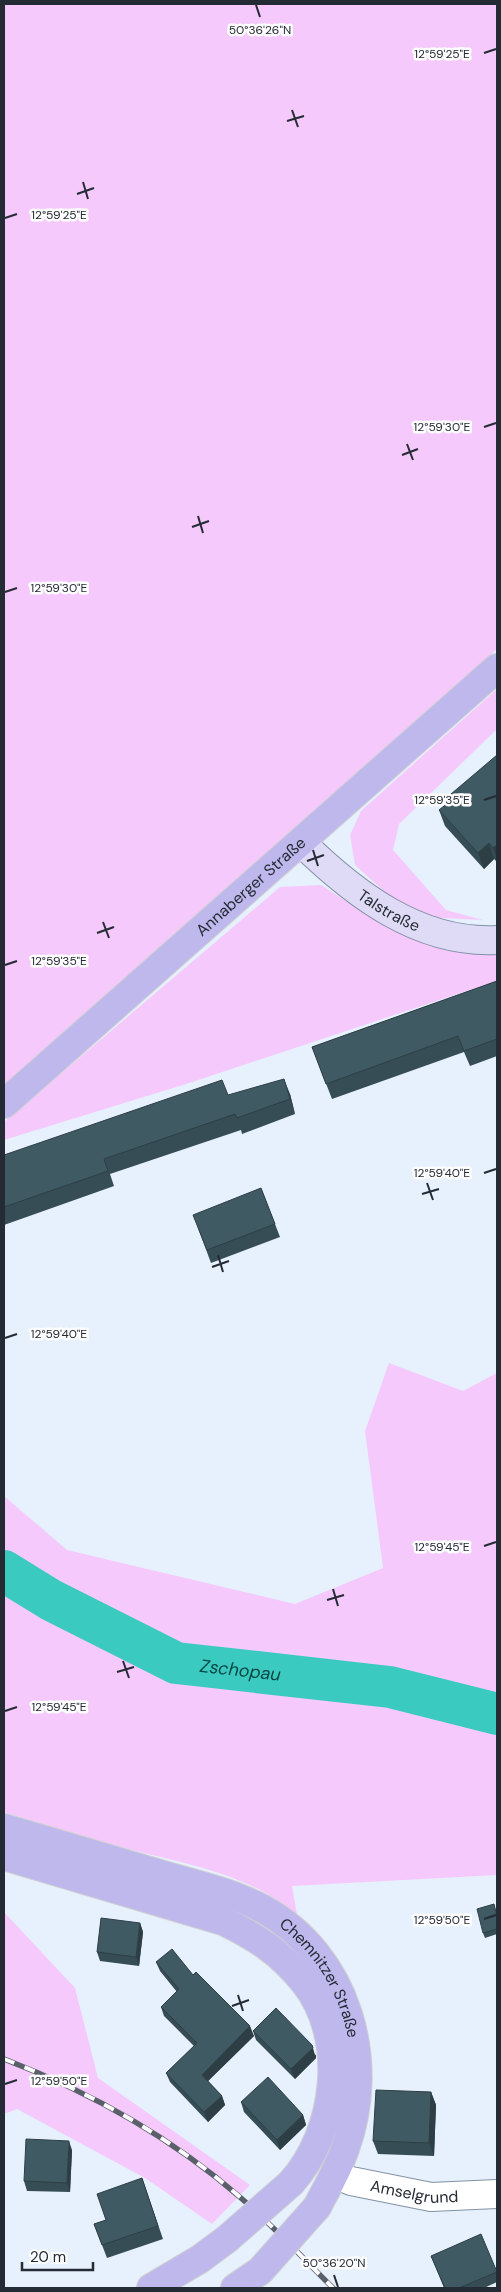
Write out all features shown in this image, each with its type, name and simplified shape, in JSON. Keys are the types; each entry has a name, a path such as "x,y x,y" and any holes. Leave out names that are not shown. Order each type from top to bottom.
{"main road":[{"name":"Annaberger Straße","path":"4,1104 497,668"},
{"name":"Talstraße","path":"301,842 371,901 404,921 456,938 497,940"},
{"name":"Chemnitzer Straße","path":"4,1828 222,1892 263,1909 300,1937 327,1969 340,1991 351,2020 356,2056 357,2084 353,2120 346,2149 317,2207 260,2271 235,2288"},
{"name":"Chemnitzer Straße","path":"4,1856 223,1921 256,1937 281,1957 305,1983 320,2010 328,2038 333,2079 326,2123 303,2170 291,2183 227,2239 151,2288"}],"street":[{"name":"Amselgrund","path":"334,2174 351,2181 431,2197 497,2194"}],"shaded area":[{"path":"4,4 497,4 497,649 4,1085"},
{"path":"497,689 497,729 399,824 393,850 446,910 483,920 441,918 399,905 355,865 350,835 361,811"},
{"path":"321,885 380,923 423,943 497,953 497,981 186,1084 4,1140 4,1122 280,887"},
{"path":"389,1363 463,1391 497,1373 497,1875 292,1886 297,1915 278,1900 257,1888 235,1879 4,1812 4,1496 67,1550 295,1604 383,1568 365,1431"},
{"path":"4,1912 75,1988 98,2078 250,2185 212,2224 145,2178 17,2109 4,2114"}],"building":[{"path":"497,755 497,845 493,848 489,843 478,853 439,810 453,799 451,794"},
{"path":"497,981 497,1039 464,1051 458,1036 326,1084 312,1047"},
{"path":"284,1079 290,1099 237,1118 235,1114 104,1159 108,1171 4,1207 4,1155 222,1080 228,1095"},
{"path":"261,1188 275,1224 207,1250 193,1215"},
{"path":"494,1904 497,1916 497,1929 483,1933 477,1909"},
{"path":"101,1918 140,1923 136,1957 97,1952"},
{"path":"172,1949 193,1975 196,1972 250,2026 202,2075 222,2096 204,2112 166,2073 197,2043 161,2007 179,1989 156,1962"},
{"path":"276,2008 313,2048 291,2069 253,2031"},
{"path":"268,2077 303,2115 277,2140 241,2102"},
{"path":"376,2090 431,2092 429,2143 373,2141"},
{"path":"26,2139 69,2141 67,2183 24,2181"},
{"path":"142,2178 158,2226 102,2245 94,2224 106,2220 97,2194"},
{"path":"481,2234 497,2272 459,2288 445,2288 431,2256"}],"waterway":[{"name":"Zschopau","path":"4,1571 51,1600 176,1663 390,1687 497,1714"}],"railway":[{"path":"4,2059 98,2101 187,2155 241,2198 333,2288"}]}
